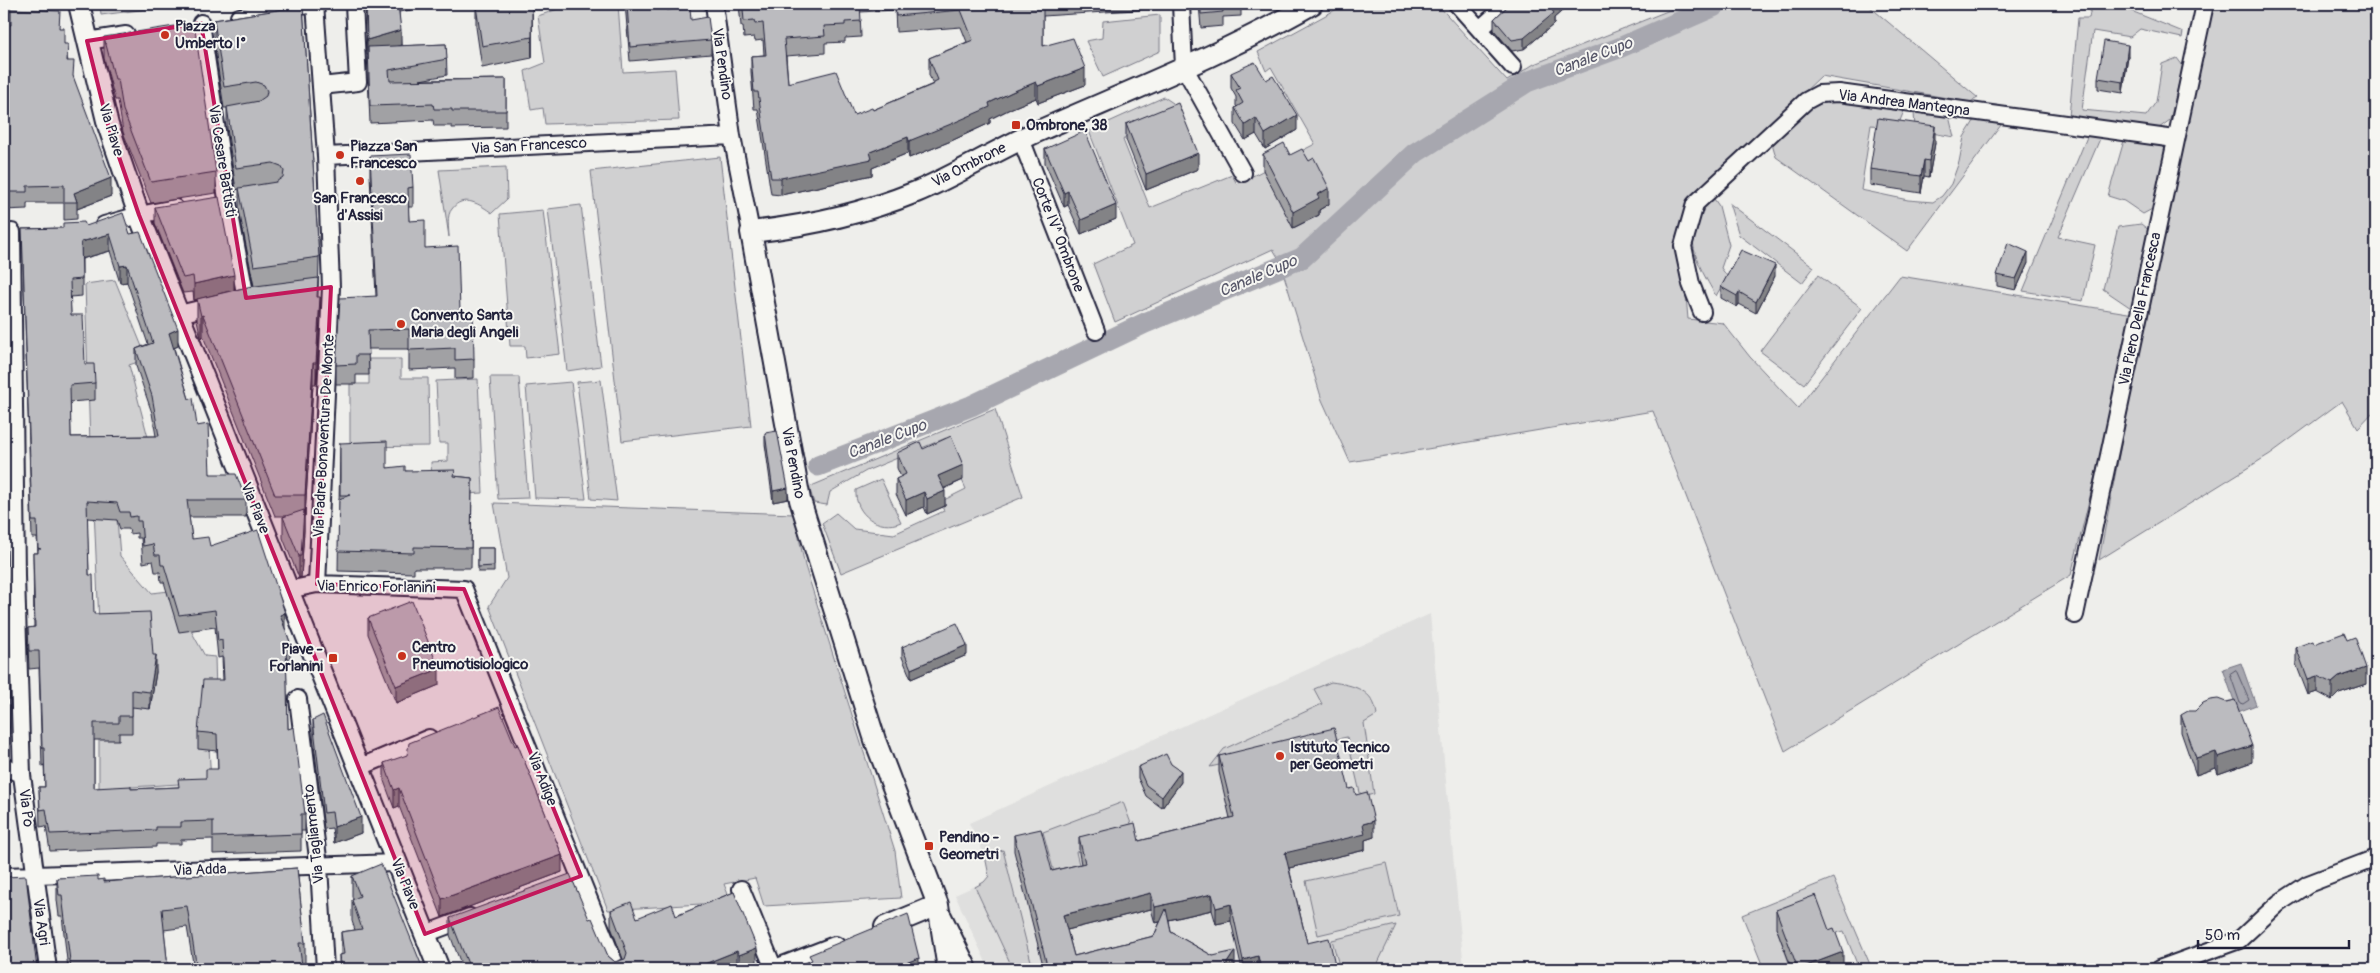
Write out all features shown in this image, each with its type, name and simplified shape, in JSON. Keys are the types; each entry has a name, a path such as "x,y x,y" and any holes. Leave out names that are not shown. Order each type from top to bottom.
{"street":[{"path":"79,4 87,41 144,32"},
{"path":"182,26 314,4 326,156 331,288 312,290"},
{"path":"321,86 358,82 354,4"},
{"name":"Via Pendino","path":"714,4 732,136 800,500 875,740 938,905 969,969"},
{"path":"1181,4 1184,67 1243,173"},
{"name":"Via Ombrone","path":"751,232 831,220 916,192 1021,139 1184,67 1284,20 1312,4"},
{"path":"1457,4 1513,67"},
{"path":"1480,29 1508,4"},
{"name":"Via Piero Della Francesca","path":"2075,615 2205,4"},
{"name":"Via Cesare Battisti","path":"201,23 227,199 246,298"},
{"name":"Via Piave","path":"87,41 108,125 139,215 439,969"},
{"name":"Via Andrea Mantegna","path":"1702,312 1691,284 1683,246 1695,204 1806,101 1819,94 1839,93 2175,139"},
{"path":"215,120 232,118"},
{"name":"Via San Francesco","path":"326,156 732,136"},
{"name":"Corte IV^ Ombrone","path":"1021,139 1096,331"},
{"path":"207,203 246,197"},
{"path":"89,229 139,215 188,206"},
{"path":"8,232 31,231"},
{"name":"Via Po","path":"8,232 10,573 22,775 35,875"},
{"name":"Via Padre Bonaventura De Monte","path":"317,584 331,288"},
{"path":"179,314 246,298 265,296"},
{"name":"Via Enrico Forlanini","path":"288,590 317,584 464,589"},
{"name":"Via Adige","path":"464,589 618,969"},
{"name":"Via Tagliamento","path":"298,699 319,866 325,969"},
{"path":"494,711 512,704"},
{"path":"358,768 440,734"},
{"path":"4,766 22,775"},
{"path":"2159,969 2239,940 2279,903 2308,884 2376,858"},
{"name":"Via Adda","path":"4,876 396,864"},
{"name":"Via Agri","path":"35,875 48,969"},
{"path":"563,883 581,876"},
{"path":"742,889 774,969"},
{"path":"872,933 938,905"},
{"name":"Via Pendino","path":"938,905 948,969"},
{"path":"425,934 482,913"},
{"path":"778,969 853,940"}],"highlighted area":[{"path":"201,23 246,298 331,287 317,584 464,589 581,876 425,934 139,215 108,125 87,41"}],"shaded area":[{"path":"100,4 186,4 101,15"},
{"path":"572,4 618,4 623,72 675,69 679,120 545,124 543,108 531,110 525,71 545,63 538,16"},
{"path":"1346,4 1437,4 1507,81 1534,64 1685,4 1870,4 1869,6 1978,98 1970,102 1821,76 1686,205 1676,239 1685,284 1688,319 1723,323 1750,357 1798,408 1900,276 2134,314 2071,575 1785,751 1653,411 1350,462 1322,400 1279,259 1273,249 1115,322 1093,264 1133,245 1089,131 1164,97 1173,103 1180,118 1132,128 1123,140 1150,208 1232,175 1237,184 1315,144 1271,67 1266,71 1258,52"},
{"path":"2079,4 2114,4 2183,32 2182,38 2140,29 2130,37 2093,31 2082,110 2146,116 2156,102 2162,64 2177,58 2183,66 2170,120 2159,128 2069,117 2078,18 2089,18 2091,7"},
{"path":"2213,4 2376,4 2376,409 2358,428 2342,401 2270,454 2099,560 2154,271"},
{"path":"1160,15 1160,51 1103,77 1086,41 1102,38 1103,21"},
{"path":"1831,101 1904,111 1897,128 1871,125 1861,190 1908,200 1933,202 1942,196 1951,184 1959,162 1964,137 1976,118 2004,121 1907,251 1776,157 1772,143 1798,117 1813,107"},
{"path":"1914,112 1949,116 1954,137 1915,130"},
{"path":"2089,132 2102,134 2058,237 2095,245 2083,301 2023,291"},
{"path":"2125,137 2161,143 2166,151 2154,208 2143,214 2124,201 2108,196"},
{"path":"720,157 751,426 622,441 591,171"},
{"path":"506,167 507,199 492,213 472,202 467,201 456,204 449,215 449,237 439,170"},
{"path":"1712,196 1719,206 1729,245 1721,268 1727,276 1716,296 1697,258 1693,235 1702,210"},
{"path":"1729,203 1814,267 1802,283 1739,235"},
{"path":"581,205 601,366 567,371 548,209"},
{"path":"543,210 560,354 526,358 525,346 510,346 500,214"},
{"path":"2141,224 2150,231 2134,310 2103,289 2118,227"},
{"path":"1818,275 1862,308 1804,384 1760,351"},
{"path":"115,280 147,359 129,365 150,445 90,445 85,284"},
{"path":"369,359 401,359 401,378 428,378 429,446 350,447 350,384 369,384"},
{"path":"490,377 519,377 528,498 498,499"},
{"path":"478,379 483,493 466,494 432,481 431,462 448,461 448,443 439,443 436,381"},
{"path":"601,380 617,501 591,499 577,382"},
{"path":"571,382 586,499 535,498 526,386"},
{"path":"995,409 1023,497 841,573 822,523 836,513 854,529 894,534 944,511 940,502 966,489 951,456 946,438 866,471 830,492 827,505 814,503 809,487"},
{"path":"881,479 901,522 884,525 877,523 870,519 859,507 856,499 856,490"},
{"path":"494,503 794,514 805,566 895,851 901,898 764,906 755,878 724,884 731,902 608,910 489,606 507,578"},
{"path":"116,507 120,556 152,593 169,591 205,656 215,657 216,693 206,695 211,782 99,789 99,624 94,509"},
{"name":"Istituto Tecnico per Geometri","path":"1430,614 1464,969 989,969 955,895 984,882 989,876 985,856 969,823"},
{"path":"1331,682 1362,690 1372,700 1375,707 1377,715 1364,723 1374,794 1361,797 1347,737 1210,767 1224,749 1322,704 1314,689"},
{"path":"1123,802 1136,837 1076,852 1082,877 1057,883 1043,832"},
{"path":"1003,850 1033,969 1013,969 975,887 984,882 989,876 985,856"},
{"path":"1387,863 1399,916 1318,935 1306,881"},
{"path":"1833,878 1872,969 1859,969 1844,931 1826,936 1776,927 1791,968 1764,969 1742,915"},
{"path":"1396,925 1375,969 1340,969 1332,940"}],"water":[{"path":"2241,663 2256,705 2238,712 2223,669"}],"building":[{"path":"366,4 398,4 401,30 367,40"},
{"path":"485,4 532,4 532,37 482,46 476,6"},
{"path":"627,4 667,4 667,10 690,8 691,20 708,17 711,40 630,47"},
{"path":"740,4 860,4 861,21 845,22 845,25 824,26 825,36 784,39 788,83 836,71 854,115 872,108 873,110 934,84 938,80 929,58 973,40 961,10 896,16 895,4 1043,4 1043,46 1073,38 1085,68 1038,86 1036,82 989,103 990,107 951,124 909,141 908,137 870,152 872,159 781,178 771,178 758,92 754,92 751,56 766,55 763,23 755,24 754,20 744,21 743,9 741,9"},
{"path":"1201,4 1222,4 1223,12 1201,14"},
{"path":"1510,4 1557,4 1551,9 1554,13 1524,38 1512,40 1494,19"},
{"path":"303,6 319,257 254,266 239,188 276,182 283,177 284,171 281,166 273,163 236,168 227,107 259,101 266,96 267,91 264,85 256,82 224,87 214,20"},
{"path":"11,9 60,11 59,28 64,28 64,44 68,44 67,61 74,61 73,76 111,178 74,193 77,202 64,202 64,185 27,186 27,192 4,192 4,25 11,25"},
{"path":"194,23 216,172 151,182 123,110 118,79 115,79 104,37"},
{"path":"2104,41 2128,45 2123,82 2098,78"},
{"path":"446,44 447,59 389,70 390,81 506,79 506,111 452,111 452,109 434,109 433,104 370,106 368,47"},
{"path":"1255,62 1266,80 1273,76 1297,115 1265,134 1256,118 1245,125 1235,108 1243,103 1236,90 1240,88 1231,73"},
{"path":"1178,103 1198,153 1146,174 1126,124"},
{"path":"1878,118 1935,126 1929,161 1924,160 1921,176 1870,169"},
{"path":"1085,131 1116,205 1081,220 1068,191 1064,193 1045,149"},
{"path":"1284,143 1290,155 1302,149 1309,161 1314,158 1329,188 1317,195 1319,198 1293,212 1263,154"},
{"path":"411,154 413,187 408,188 409,221 425,220 425,248 458,246 460,312 473,311 474,359 455,360 455,348 409,350 409,329 368,330 369,355 356,355 356,364 336,365 340,298 377,296 370,156"},
{"path":"219,197 234,275 194,284 193,276 183,278 155,207"},
{"path":"123,213 130,234 140,232 178,329 169,333 189,399 193,398 197,426 208,424 210,474 236,474 246,500 187,500 192,539 208,537 210,546 258,530 285,613 280,615 290,642 286,642 288,729 294,727 305,814 301,814 301,834 213,837 213,821 181,822 181,827 156,827 156,830 50,834 46,809 40,810 39,787 45,787 39,651 29,651 28,628 35,627 33,553 38,553 38,549 41,549 38,548 37,521 32,521 22,229 63,228 63,223 84,222 86,226","holes":["110,234 120,266 127,265 153,343 136,349 152,396 159,436 71,437 70,385 95,383 94,364 85,364 83,315 71,315 70,280 82,279 81,242","87,501 117,503 120,512 129,512 130,517 137,516 137,521 141,521 143,546 153,544 155,555 160,555 161,565 164,565 179,615 215,610 218,641 222,640 224,680 203,680 198,732 217,734 218,769 206,769 206,778 178,779 179,787 131,789 131,786 94,788 94,723 119,723 119,716 132,716 132,690 150,692 156,655 153,655 150,612 94,614 93,575 89,575"]},
{"path":"2008,243 2028,252 2016,279 1997,275"},
{"path":"1741,250 1775,265 1756,302 1739,292 1737,296 1721,287"},
{"path":"318,278 317,297 320,297 316,363 313,363 305,495 275,495 203,315 201,316 197,299 248,287"},
{"path":"777,431 788,488 773,491 765,433"},
{"path":"951,436 963,465 938,476 945,491 927,499 924,492 906,500 896,479 906,474 897,453 920,442 923,449"},
{"path":"387,441 387,468 405,466 405,471 455,470 454,476 472,478 471,548 414,547 414,553 338,551 339,499 350,495 340,495 340,443"},
{"path":"304,510 301,556 299,556 283,517"},
{"path":"478,548 494,548 494,566 478,567"},
{"name":"Centro Pneumotisiologico","path":"412,601 439,669 396,686 368,618"},
{"path":"957,623 967,645 911,669 902,647"},
{"path":"4,629 8,629 9,728 4,728"},
{"path":"2344,633 2347,640 2355,637 2366,668 2339,677 2332,683 2317,676 2308,679 2296,647 2313,641 2314,644"},
{"path":"2218,699 2226,702 2235,700 2252,746 2218,757 2216,752 2196,758 2181,715 2188,711 2195,711 2203,703"},
{"path":"499,707 515,746 518,745 562,855 442,899 399,788 394,790 384,763 407,755 409,743"},
{"path":"323,715 361,817 334,827 332,812 324,813 313,720"},
{"path":"1334,728 1349,789 1354,788 1356,795 1367,792 1374,821 1363,824 1365,834 1285,853 1307,943 1329,938 1336,969 1261,969 1258,956 1243,960 1231,904 1216,908 1212,894 1155,907 1151,893 1063,915 1074,956 1154,936 1166,909 1171,932 1213,956 1235,951 1223,969 1160,969 1154,966 1139,969 1048,969 1014,835 1041,829 1052,871 1085,863 1079,837 1135,823 1139,841 1234,817 1219,756"},
{"path":"1166,754 1171,764 1181,771 1162,797 1146,785 1138,767"},
{"path":"381,864 423,969 341,969 339,955 344,954 341,932 362,929 352,900 360,896 352,876"},
{"path":"297,868 305,943 299,943 302,965 263,969 197,969 187,906 162,909 168,969 71,969 62,895 59,895 57,878 98,876 98,880 104,879 104,882"},
{"path":"570,874 589,919 592,918 608,956 615,962 625,959 627,953 611,910 631,902 637,918 672,904 676,916 734,892 757,948 739,955 737,951 692,969 470,969 450,918"},
{"path":"26,876 37,969 4,969 4,877"},
{"path":"1816,895 1829,930 1834,928 1843,952 1798,969 1776,910"},
{"path":"908,914 919,958 900,965 901,969 793,969 812,960 809,955"}],"waterway":[{"name":"Canale Cupo","path":"818,466 971,406 1145,323 1302,258 1415,153 1527,82 1619,48 1716,4"}],"place":[{"name":"Piazza Umberto I°","path":"165,35"},
{"name":"Ombrone, 38","path":"1016,125"},
{"name":"Piazza San Francesco","path":"340,155"},
{"name":"San Francesco d'Assisi","path":"360,181"},
{"name":"Convento Santa Maria degli Angeli","path":"401,324"},
{"name":"Centro Pneumotisiologico","path":"402,656"},
{"name":"Piave - Forlanini","path":"333,658"},
{"name":"Istituto Tecnico per Geometri","path":"1280,756"},
{"name":"Pendino - Geometri","path":"929,846"}]}
